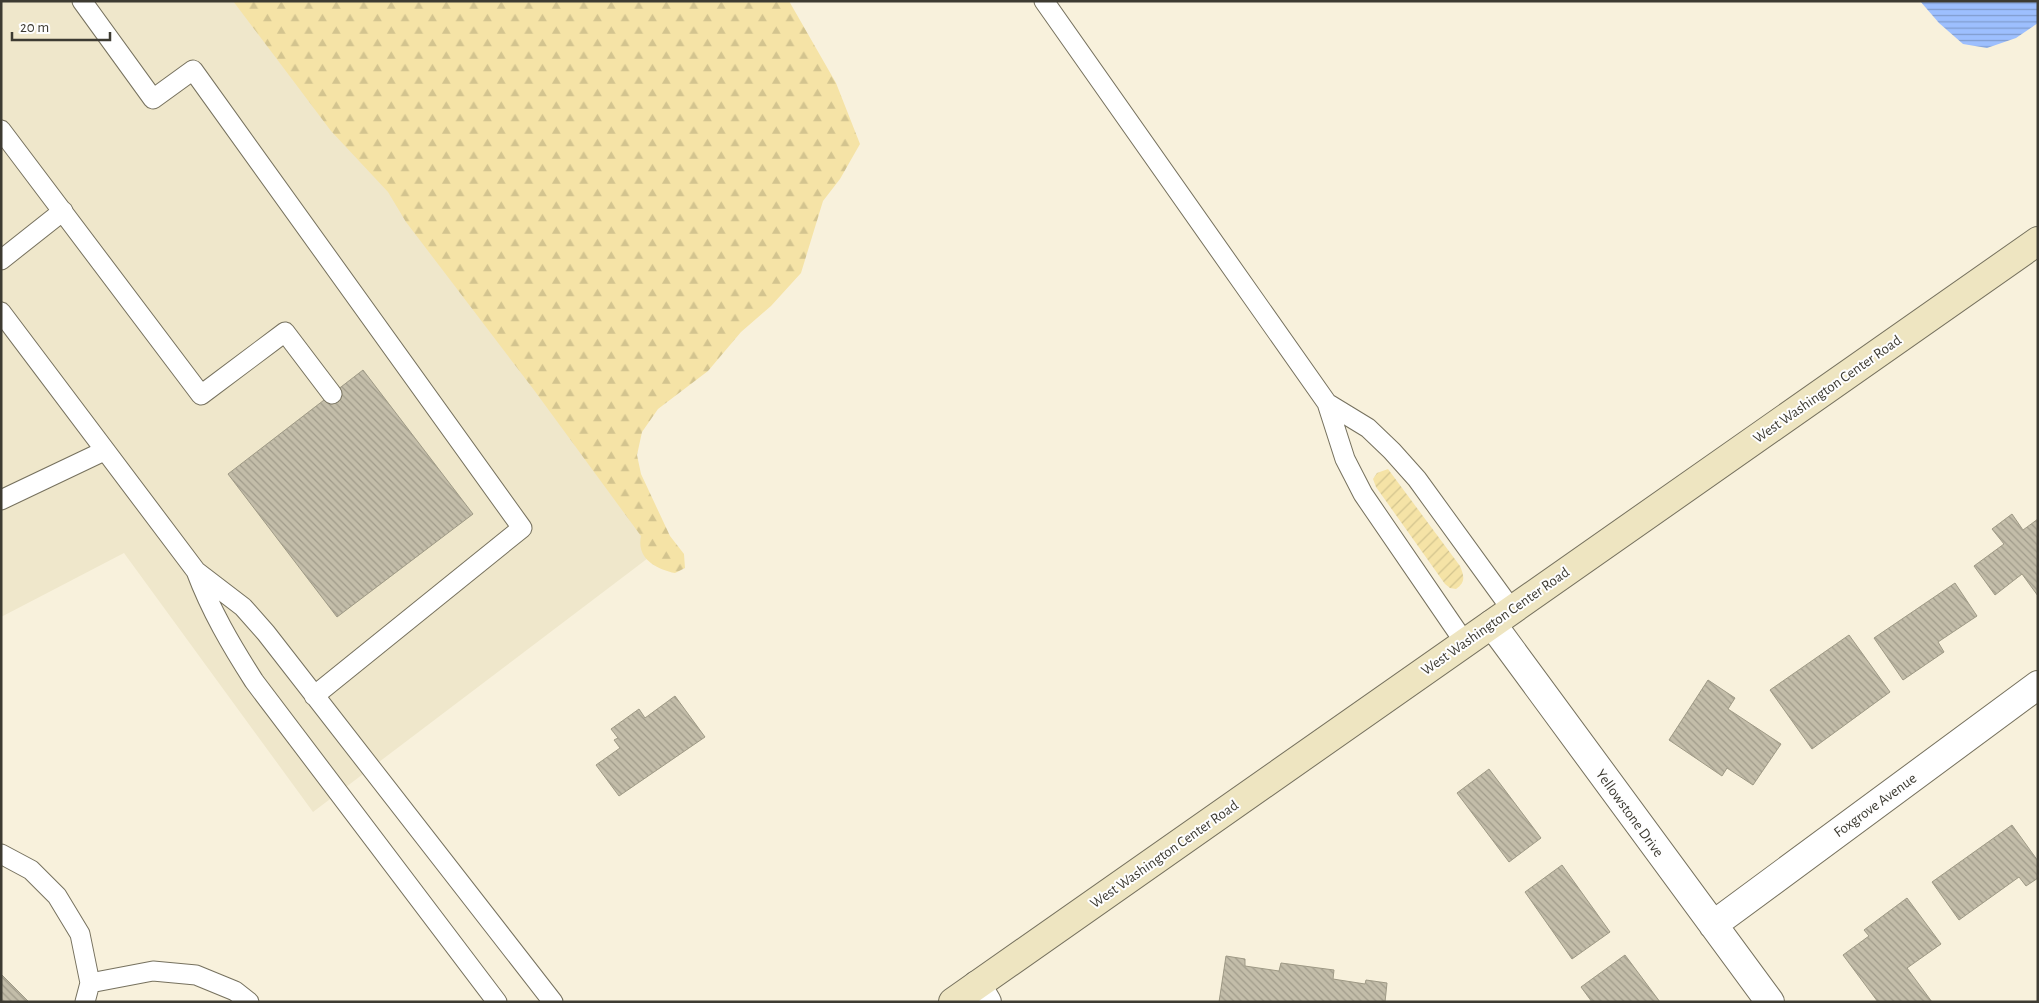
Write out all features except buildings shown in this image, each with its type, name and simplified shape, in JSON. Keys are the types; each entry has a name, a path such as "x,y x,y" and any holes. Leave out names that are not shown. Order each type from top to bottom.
{"main road":[{"name":"West Washington Center Road","path":"953,1002 982,993 1465,643 2038,241"}],"street":[{"name":"Yellowstone Drive","path":"1502,617 1713,925 1770,1002"},
{"name":"Foxgrove Avenue","path":"1713,925 2038,686"}],"lane":[{"path":"82,1 153,98 193,70 522,528 314,696"},
{"path":"1044,1 1328,403 1345,459 1363,494 1465,643"},
{"path":"1,130 201,395 285,332 332,394"},
{"path":"1,260 63,211"},
{"path":"1,312 196,571 243,607 266,633 553,1002"},
{"path":"1328,403 1368,428 1417,479 1502,617"},
{"path":"1,500 104,451"},
{"path":"196,571 206,600 220,627 254,681 497,1002"},
{"path":"1,854 31,870 57,896 80,934 90,983 85,1002"},
{"path":"90,983 152,970 196,975 235,991 249,1002"}],"shaded area":[{"path":"1,1 265,1 660,549 313,812 124,553 1,617"}],"green space":[{"path":"233,1 789,1 836,83 860,144 840,179 823,201 801,273 771,306 741,332 708,371 658,409 642,432 637,455 641,474 670,536 684,554 685,568 675,573 655,566 645,557 640,544 641,536 534,390 406,222 388,192 331,131"},
{"path":"1388,469 1460,566 1463,581 1456,589 1450,588 1445,584 1376,487 1373,479 1377,473"}],"water":[{"path":"1920,1 2038,1 2038,23 2016,38 1987,48 1963,44 1939,23"}]}
